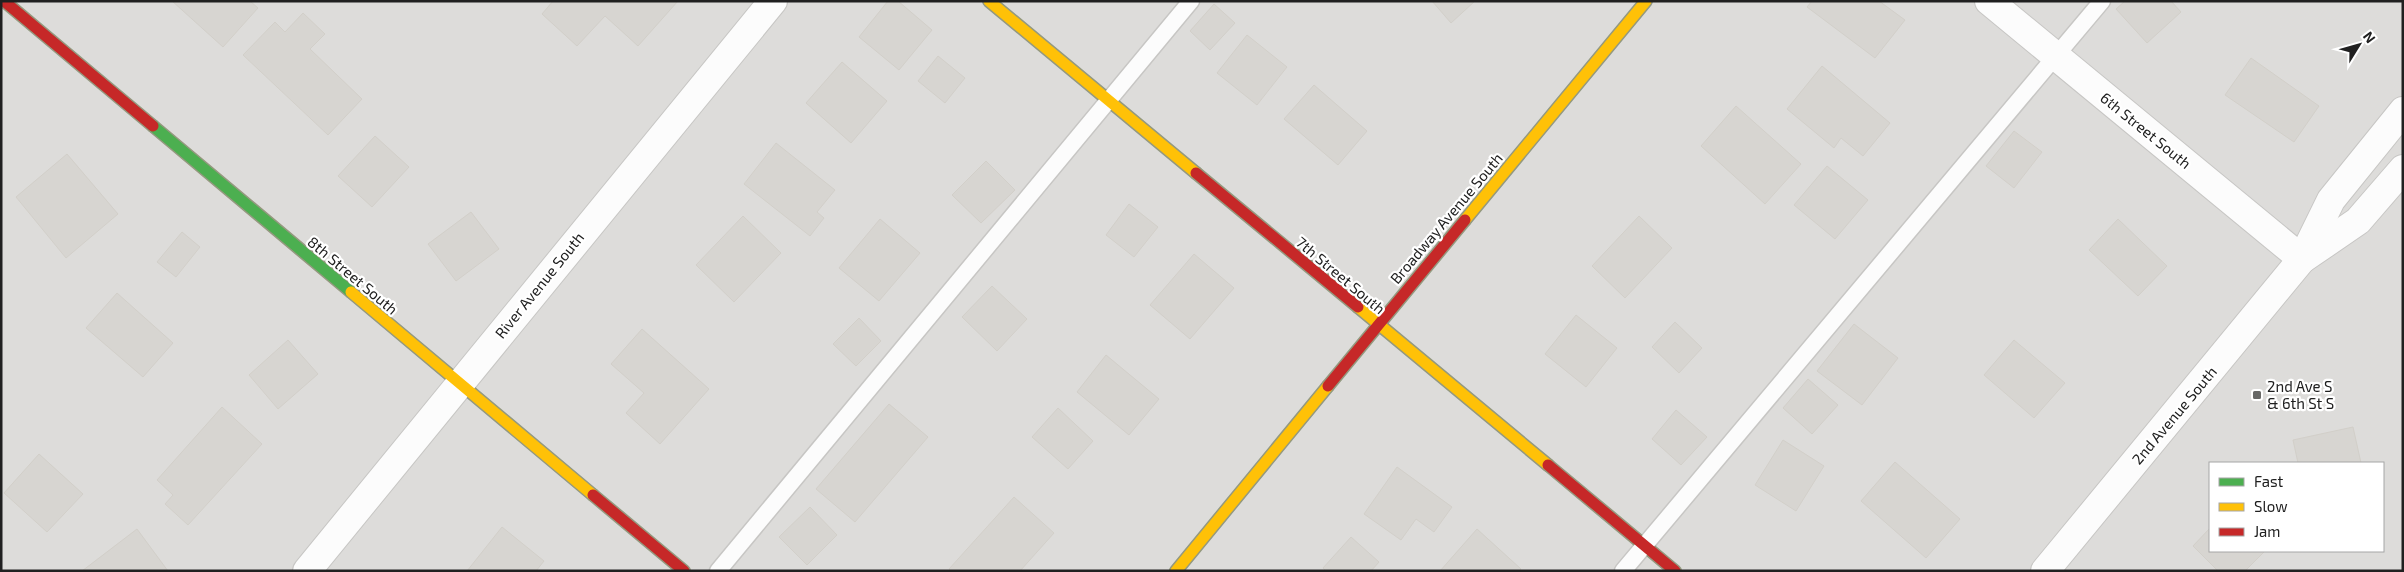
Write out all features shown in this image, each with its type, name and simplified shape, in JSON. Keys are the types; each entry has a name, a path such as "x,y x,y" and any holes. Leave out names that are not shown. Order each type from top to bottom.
{"street":[{"name":"8th Street South","path":"4,1 684,571"},
{"name":"River Avenue South","path":"307,571 773,1"},
{"name":"7th Street South","path":"989,1 1675,571"},
{"name":"Broadway Avenue South","path":"1176,571 1377,324 1646,1"},
{"name":"6th Street South","path":"1989,1 2302,259"},
{"name":"2nd Avenue South","path":"2045,571 2302,259 2331,200 2403,111"},
{"name":"2nd Avenue South","path":"2302,259 2358,221 2403,169"}],"lane":[{"path":"718,571 1191,1"},
{"path":"1623,571 2057,57 2102,1"}],"shaded area":[{"path":"1,1 2403,1 2403,571 1,571"}],"building":[{"path":"172,1 250,1 258,8 223,47"},
{"path":"553,1 678,1 638,46 605,16 577,46 542,14"},
{"path":"888,1 898,1 932,30 899,70 859,37"},
{"path":"1432,1 1475,1 1451,23"},
{"path":"1812,1 1879,1 1905,20 1875,58 1807,7"},
{"path":"2125,1 2171,1 2181,12 2147,43 2116,9"},
{"path":"1214,4 1235,23 1210,50 1190,31"},
{"path":"303,13 325,34 310,49 362,99 328,135 243,55 275,22 285,32"},
{"path":"1247,35 1287,67 1257,105 1217,73"},
{"path":"938,56 965,78 945,103 918,81"},
{"path":"2251,58 2319,106 2294,142 2225,95"},
{"path":"842,62 887,101 851,143 806,103"},
{"path":"1822,66 1890,123 1863,156 1841,138 1834,148 1787,109"},
{"path":"1314,85 1367,131 1338,165 1284,119"},
{"path":"1736,106 1801,164 1765,204 1701,146"},
{"path":"2014,131 2042,152 2014,188 1986,166"},
{"path":"375,136 409,167 372,207 338,176"},
{"path":"776,143 835,190 817,212 824,218 810,236 744,184"},
{"path":"67,154 118,214 66,258 16,197"},
{"path":"986,161 1015,190 981,223 952,195"},
{"path":"1827,166 1868,200 1835,239 1794,205"},
{"path":"1129,204 1158,227 1134,257 1106,235"},
{"path":"471,212 499,249 456,281 428,244"},
{"path":"743,216 781,253 734,302 696,265"},
{"path":"1639,216 1672,248 1625,298 1592,266"},
{"path":"880,219 920,253 879,301 839,268"},
{"path":"2118,219 2167,266 2138,296 2089,250"},
{"path":"182,232 200,247 176,277 157,262"},
{"path":"1194,254 1234,288 1190,339 1150,305"},
{"path":"992,286 1027,319 997,351 962,317"},
{"path":"117,293 173,343 143,377 86,328"},
{"path":"1576,315 1617,348 1586,387 1545,354"},
{"path":"859,318 881,341 856,366 833,344"},
{"path":"1675,322 1702,348 1679,373 1652,347"},
{"path":"1854,324 1898,358 1862,405 1817,371"},
{"path":"642,329 709,389 660,444 626,413 644,393 611,364"},
{"path":"288,340 318,374 278,409 249,375"},
{"path":"2014,340 2065,383 2034,418 1984,375"},
{"path":"1106,355 1159,399 1129,435 1077,392"},
{"path":"1808,379 1838,405 1812,434 1783,408"},
{"path":"889,404 928,437 855,522 816,489"},
{"path":"222,407 262,444 188,525 165,504 173,495 157,480"},
{"path":"1058,408 1093,441 1068,469 1032,437"},
{"path":"1676,410 1707,437 1681,465 1652,439"},
{"path":"2353,427 2361,462 2298,462 2293,440"},
{"path":"1783,440 1824,466 1796,511 1755,485"},
{"path":"39,454 83,494 47,532 4,493"},
{"path":"1895,462 1960,519 1926,558 1861,501"},
{"path":"1397,467 1452,507 1434,532 1416,519 1401,540 1364,514"},
{"path":"1014,497 1054,533 1020,571 951,571 949,569"},
{"path":"810,507 837,535 807,565 779,537"},
{"path":"502,527 544,561 536,571 467,571"},
{"path":"137,529 168,571 82,571"},
{"path":"1477,529 1521,569 1519,571 1440,571"},
{"path":"2209,529 2209,552 2264,552 2245,571 2218,571 2193,546"},
{"path":"1351,537 1379,562 1371,571 1326,571 1323,568"}],"traffic: fast":[{"path":"153,126 351,292"}],"traffic: slow":[{"path":"989,1 1196,173"},
{"path":"1465,220 1646,1"},
{"path":"351,292 593,495"},
{"path":"1358,307 1548,465"},
{"path":"1176,571 1328,386"}],"traffic: jam":[{"path":"4,1 153,126"},
{"path":"1196,173 1358,307"},
{"path":"1328,386 1465,220"},
{"path":"1548,465 1675,571"},
{"path":"593,495 684,571"}],"place":[{"name":"2nd Ave S & 6th St S","path":"2257,395"}]}
